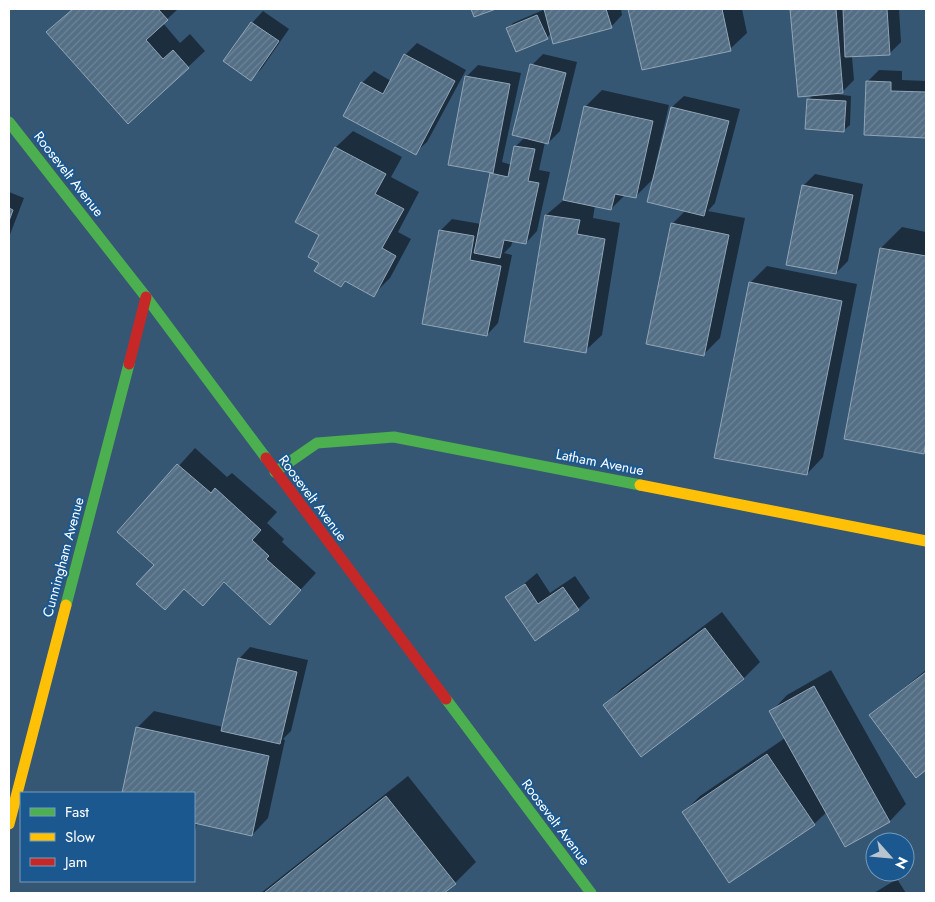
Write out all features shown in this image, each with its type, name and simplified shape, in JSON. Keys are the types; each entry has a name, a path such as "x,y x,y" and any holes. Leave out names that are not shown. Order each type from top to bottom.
{"street":[{"name":"Roosevelt Avenue","path":"9,122 146,297 591,893"},
{"name":"Cunningham Avenue","path":"9,824 146,297"},
{"name":"Latham Avenue","path":"275,472 317,443 394,437 926,541"}],"building":[{"path":"73,9 158,9 168,20 146,40 163,59 173,50 189,68 128,124 46,32"},
{"path":"471,9 496,9 474,17"},
{"path":"544,9 606,9 612,28 553,44"},
{"path":"628,9 722,9 731,51 642,70"},
{"path":"790,9 836,9 843,93 798,97"},
{"path":"843,9 887,9 890,55 845,57"},
{"path":"537,15 548,39 516,52 506,28"},
{"path":"251,22 279,41 251,81 223,61"},
{"path":"404,54 455,81 416,155 343,116 361,82 383,94"},
{"path":"530,64 566,73 548,144 512,135"},
{"path":"465,76 510,84 493,173 448,165"},
{"path":"866,81 891,82 891,91 926,92 926,138 864,135"},
{"path":"807,99 846,101 844,132 805,129"},
{"path":"584,106 653,121 636,198 615,194 611,210 563,200"},
{"path":"671,107 729,121 704,216 647,202"},
{"path":"514,146 535,149 528,181 539,183 526,244 504,240 500,258 474,253 490,173 508,177"},
{"path":"335,147 386,174 375,194 404,209 382,248 396,256 374,297 345,281 341,287 314,271 319,263 308,257 319,235 295,222"},
{"path":"802,185 853,195 836,274 786,265"},
{"path":"9,208 13,210 9,221"},
{"path":"545,215 580,220 577,234 605,239 586,353 524,342"},
{"path":"671,223 729,235 704,356 646,344"},
{"path":"439,230 474,236 470,260 501,266 487,336 422,324"},
{"path":"880,248 926,256 926,441 924,454 844,439"},
{"path":"749,282 842,301 807,475 714,458"},
{"path":"177,464 211,493 215,488 261,530 252,540 269,556 266,559 301,590 270,625 224,582 203,606 184,589 165,610 136,584 154,565 117,532"},
{"path":"525,584 538,604 563,587 579,610 535,641 505,597"},
{"path":"705,628 744,679 641,757 603,705"},
{"path":"238,658 297,672 280,744 221,731"},
{"path":"926,672 926,770 916,778 869,715"},
{"path":"814,686 890,822 872,832 865,832 865,836 845,847 769,711"},
{"path":"136,727 269,756 252,836 195,823 195,792 122,792"},
{"path":"767,754 815,825 729,883 682,812"},
{"path":"386,796 456,884 444,893 264,893"}],"traffic: fast":[{"path":"9,122 146,297 266,458"},
{"path":"66,605 129,364"},
{"path":"275,472 317,443 394,437 640,485"},
{"path":"446,699 591,893"}],"traffic: slow":[{"path":"640,485 926,541"},
{"path":"9,824 66,605"}],"traffic: jam":[{"path":"129,364 146,297"},
{"path":"266,458 446,699"}]}
